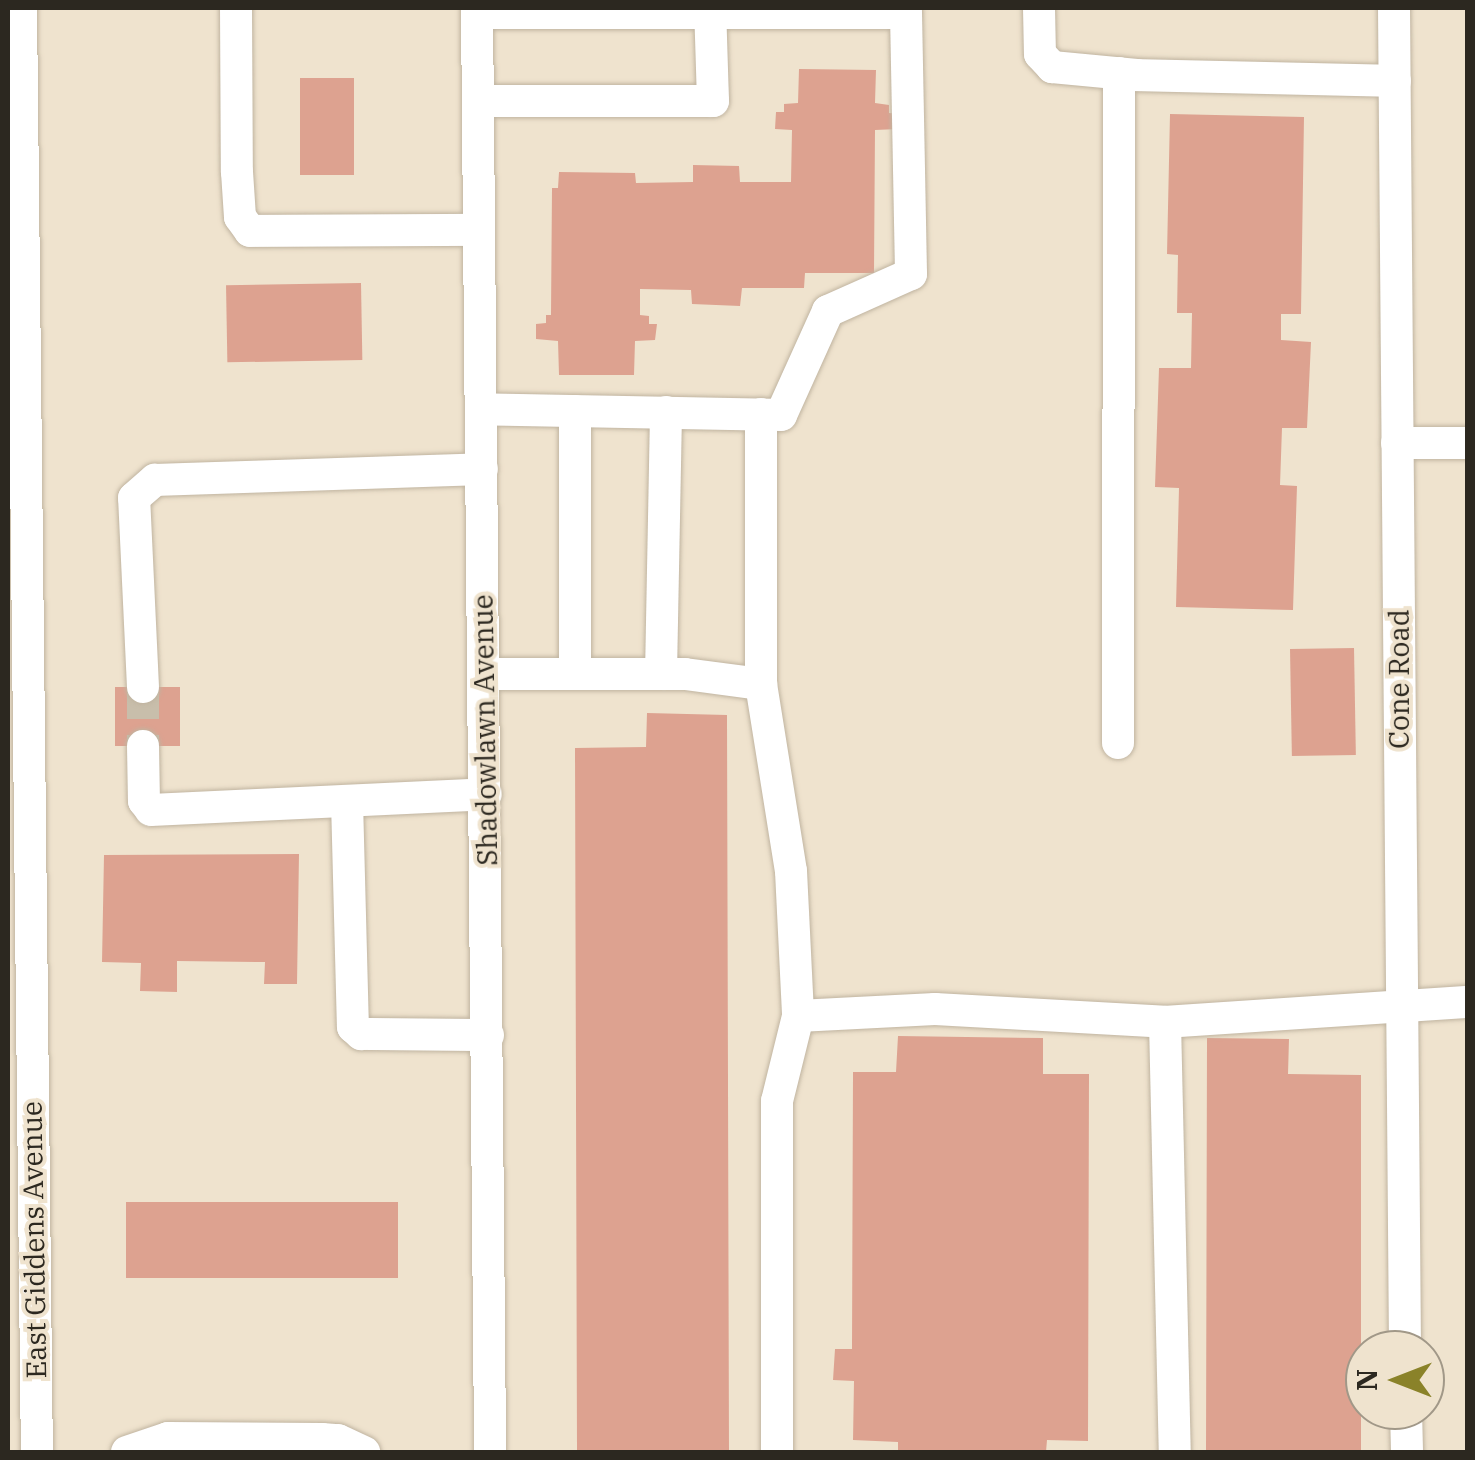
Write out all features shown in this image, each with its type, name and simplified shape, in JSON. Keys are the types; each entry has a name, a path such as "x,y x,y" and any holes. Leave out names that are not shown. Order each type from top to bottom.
{"street":[{"name":"East Giddens Avenue","path":"21,8 36,1452"},
{"path":"236,8 237,172 240,217 250,231 480,230"},
{"path":"1039,8 1040,54 1052,67 1119,74 1395,81"},
{"name":"Cone Road","path":"1394,8 1405,1330"},
{"path":"477,10 906,14 912,274 828,311 781,415 482,409"},
{"name":"Shadowlawn Avenue","path":"477,10 490,1452"},
{"path":"478,102 712,102 710,11"},
{"path":"1118,743 1119,74"},
{"path":"575,410 576,674"},
{"path":"662,674 666,412"},
{"path":"761,414 760,684 791,871 798,1016 778,1101 778,1452"},
{"path":"1397,443 1468,443"},
{"path":"143,687 134,498 155,480 482,469"},
{"path":"485,674 662,674 760,684"},
{"path":"143,746 144,800 151,810 486,794"},
{"path":"347,800 353,1027 361,1034 488,1035"},
{"path":"798,1016 935,1009 1165,1022 1468,1002"},
{"path":"1165,1022 1175,1452"},
{"path":"127,1452 168,1438 285,1438 338,1440 364,1452"}],"building":[{"path":"799,69 876,70 875,103 889,105 889,113 898,114 898,129 875,130 874,273 805,273 804,288 742,288 740,306 692,304 691,290 640,289 640,315 649,316 649,324 657,324 655,340 635,341 634,375 559,375 558,341 536,339 536,324 546,323 546,315 551,315 552,188 558,188 559,172 635,173 636,183 693,182 693,165 739,166 740,182 791,182 792,130 775,129 776,112 784,112 784,104 798,103"},
{"path":"300,78 354,78 354,175 300,175"},
{"path":"1170,114 1304,117 1301,314 1281,314 1281,340 1311,342 1307,428 1282,428 1280,485 1297,486 1293,610 1176,607 1179,488 1155,487 1159,368 1191,368 1192,313 1177,313 1178,255 1167,254"},
{"path":"361,283 362,360 227,362 226,285"},
{"path":"1354,648 1356,755 1292,756 1290,649"},
{"path":"115,687 180,687 180,746 115,746"},
{"path":"647,713 727,715 729,1452 577,1452 575,748 646,747"},
{"path":"299,854 297,984 264,984 265,962 177,961 177,992 140,991 141,963 102,962 104,855"},
{"path":"898,1036 1043,1038 1043,1074 1089,1074 1088,1441 1047,1440 1046,1452 898,1452 898,1442 853,1440 854,1381 833,1380 835,1349 852,1349 853,1072 896,1072"},
{"path":"1207,1038 1289,1039 1288,1074 1361,1075 1361,1330 1345,1330 1345,1430 1361,1430 1361,1452 1206,1452"},
{"path":"126,1202 398,1202 398,1278 126,1278"}],"tunnel":[{"path":"143,687 143,746"}]}
